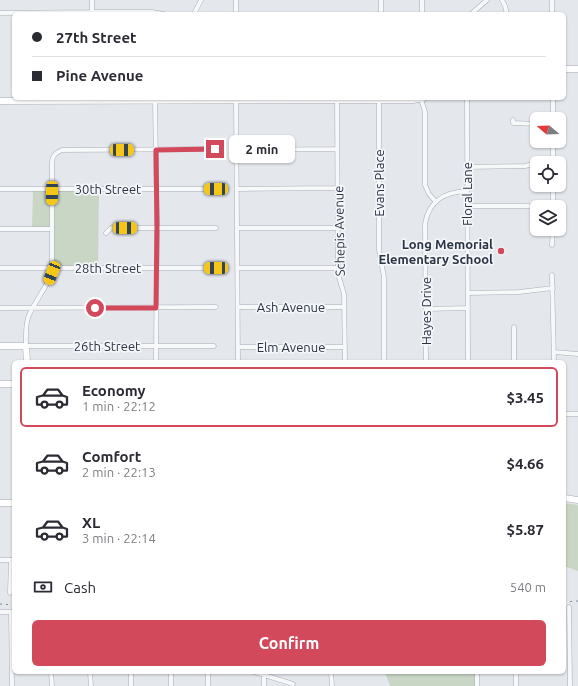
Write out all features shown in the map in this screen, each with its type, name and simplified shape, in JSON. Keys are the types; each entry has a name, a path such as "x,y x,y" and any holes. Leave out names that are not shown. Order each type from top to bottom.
{"street":[{"path":"92,0 92,12"},
{"path":"195,12 201,0"},
{"path":"236,0 236,12"},
{"path":"381,0 381,12"},
{"path":"422,0 422,12"},
{"path":"478,0 482,5"},
{"path":"473,12 487,0"},
{"path":"502,0 508,12"},
{"path":"552,0 552,12"},
{"path":"0,13 12,13"},
{"path":"566,69 578,69"},
{"path":"0,100 12,100"},
{"path":"155,100 157,188 156,360"},
{"path":"236,100 238,360"},
{"path":"337,100 379,100"},
{"name":"Schepis Avenue","path":"337,100 338,268 339,279 344,294 345,360"},
{"name":"Evans Place","path":"379,100 379,250 384,277 384,360"},
{"path":"422,100 425,112 426,185 429,194 436,202 442,197 452,193 467,191"},
{"name":"Floral Lane","path":"467,100 468,360"},
{"path":"553,100 553,112"},
{"path":"513,120 513,123 530,124"},
{"path":"27,360 26,329 29,316 52,273 52,161 55,154 62,150 215,149"},
{"path":"236,150 337,150"},
{"path":"467,167 530,165"},
{"path":"237,189 338,188"},
{"name":"30th Street","path":"0,189 216,189"},
{"name":"Hayes Drive","path":"426,360 426,222 429,211 436,202"},
{"path":"468,206 529,206"},
{"path":"106,233 111,228 216,228"},
{"path":"237,228 338,228"},
{"path":"0,229 52,229"},
{"path":"552,236 552,246"},
{"name":"28th Street","path":"0,268 216,268"},
{"path":"237,268 338,268"},
{"path":"552,275 554,360"},
{"path":"468,293 519,292 553,288"},
{"path":"0,308 216,307"},
{"name":"Ash Avenue","path":"238,307 344,307"},
{"path":"426,309 468,308"},
{"path":"514,328 514,360"},
{"name":"26th Street","path":"0,346 214,346"},
{"name":"Elm Avenue","path":"238,347 344,347"},
{"path":"554,352 578,354"},
{"path":"0,384 12,384"},
{"path":"566,414 578,414"},
{"path":"566,498 578,500"},
{"path":"0,503 12,503"},
{"path":"0,560 12,560 10,593"},
{"path":"569,607 570,686"},
{"path":"0,612 12,612 12,686"},
{"path":"51,674 52,686"},
{"path":"90,674 90,686"},
{"path":"131,674 131,686"},
{"path":"170,674 171,686"},
{"path":"208,674 208,686"},
{"path":"261,674 293,684"},
{"path":"331,674 332,686"},
{"path":"477,674 477,686"},
{"path":"516,674 516,686"},
{"path":"264,675 264,686"}],"green space":[{"path":"33,189 99,189 98,268 52,269 52,229 32,229"},
{"path":"566,503 578,505 578,571 566,567"},
{"path":"386,674 476,674 476,686 390,686"}],"railway":[{"path":"566,602 578,601"},
{"path":"0,604 12,605"}],"place":[{"name":"Long Memorial Elementary School","path":"501,251"}],"route":[{"path":"95,308 156,308 156,150 215,149"}]}
